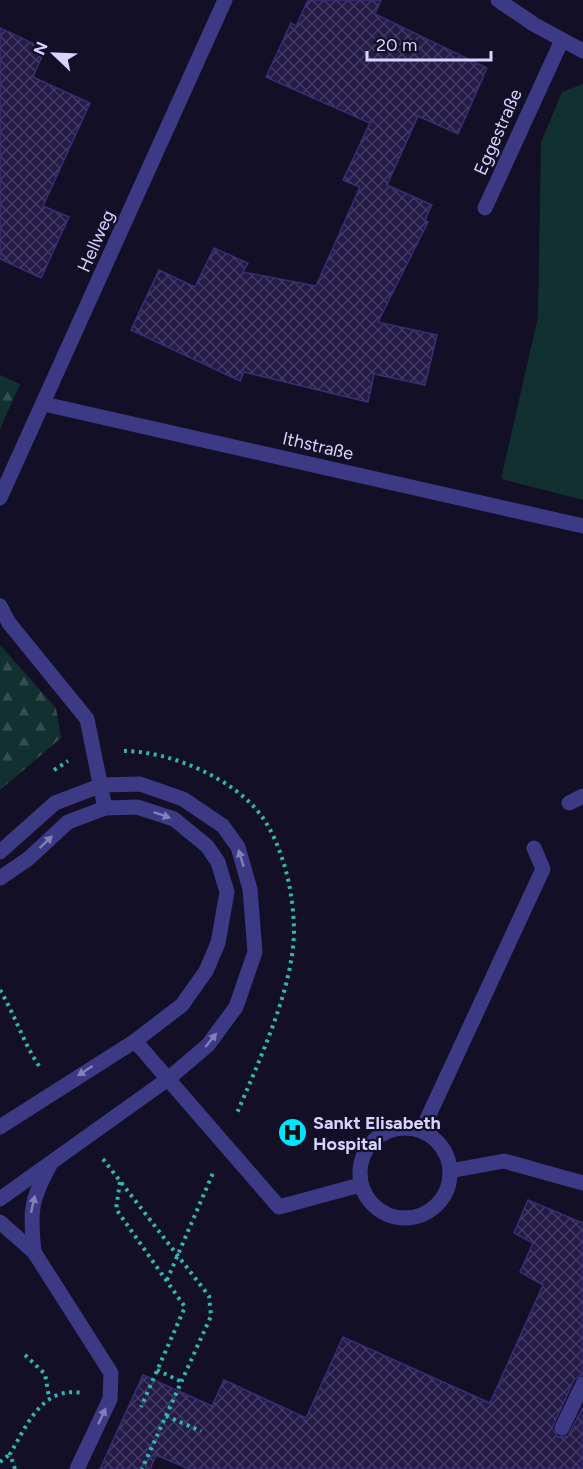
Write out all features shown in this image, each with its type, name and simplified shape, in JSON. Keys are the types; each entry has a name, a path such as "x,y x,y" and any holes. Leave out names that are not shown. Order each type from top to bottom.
{"street":[{"name":"Hellweg","path":"0,498 225,0"},
{"path":"498,0 583,51"},
{"name":"Eggestraße","path":"485,208 562,40"},
{"name":"Ithstraße","path":"44,404 583,526"},
{"path":"0,606 9,623 87,719 105,808"},
{"path":"0,852 55,803 102,785 140,784 183,799 223,826 238,848 250,889 255,952 236,1007 208,1045 168,1079 0,1199"},
{"path":"569,803 583,796"},
{"path":"0,878 28,859 68,822 105,808 137,807 174,819 207,846 218,862 227,892 225,917 218,943 195,988 182,1005 135,1041 0,1127"},
{"path":"422,1131 543,869 534,848"},
{"path":"135,1041 279,1207 360,1185"},
{"path":"398,1128 422,1131 442,1147 450,1171 448,1186 442,1199 432,1210 411,1218 389,1216 377,1209 366,1198 360,1185 361,1160 374,1138 398,1128"},
{"path":"34,1252 30,1214 36,1190 52,1160"},
{"path":"450,1171 504,1161 583,1183"},
{"path":"0,1222 34,1252 111,1373 110,1400 77,1469"},
{"path":"562,1428 583,1384"}],"path":[{"path":"0,990 9,1005 24,1043 44,1073"},
{"path":"100,1156 209,1296 211,1316 142,1469"},
{"path":"167,1280 213,1173"},
{"path":"120,1181 116,1209 185,1306 157,1370 182,1382"},
{"path":"26,1355 45,1374 49,1397"},
{"path":"0,1462 10,1454 30,1418 49,1397 70,1391 90,1395"},
{"path":"166,1416 201,1431"},
{"path":"10,1454 15,1469"}],"green space":[{"path":"583,84 583,500 501,479 538,317 541,142 562,92"},
{"path":"0,375 20,384 0,429"},
{"path":"0,645 56,708 61,738 0,790"}],"building":[{"path":"308,0 381,0 375,14 487,68 458,134 418,116 387,185 432,205 425,220 428,222 378,322 437,335 425,385 374,374 368,402 244,372 240,381 131,330 159,270 195,287 214,248 248,263 243,272 316,286 360,187 343,180 370,123 266,77 291,23 296,26"},
{"path":"0,28 45,49 33,77 90,103 43,206 69,217 41,278 0,259"},
{"path":"528,1200 583,1223 583,1374 574,1380 552,1428 558,1437 568,1436 583,1407 583,1469 189,1469 156,1455 150,1469 100,1469 143,1375 212,1406 224,1380 306,1418 343,1337 490,1403 543,1285 520,1272 533,1243 514,1233"}],"place":[{"name":"Sankt Elisabeth Hospital","path":"292,1133"}]}
